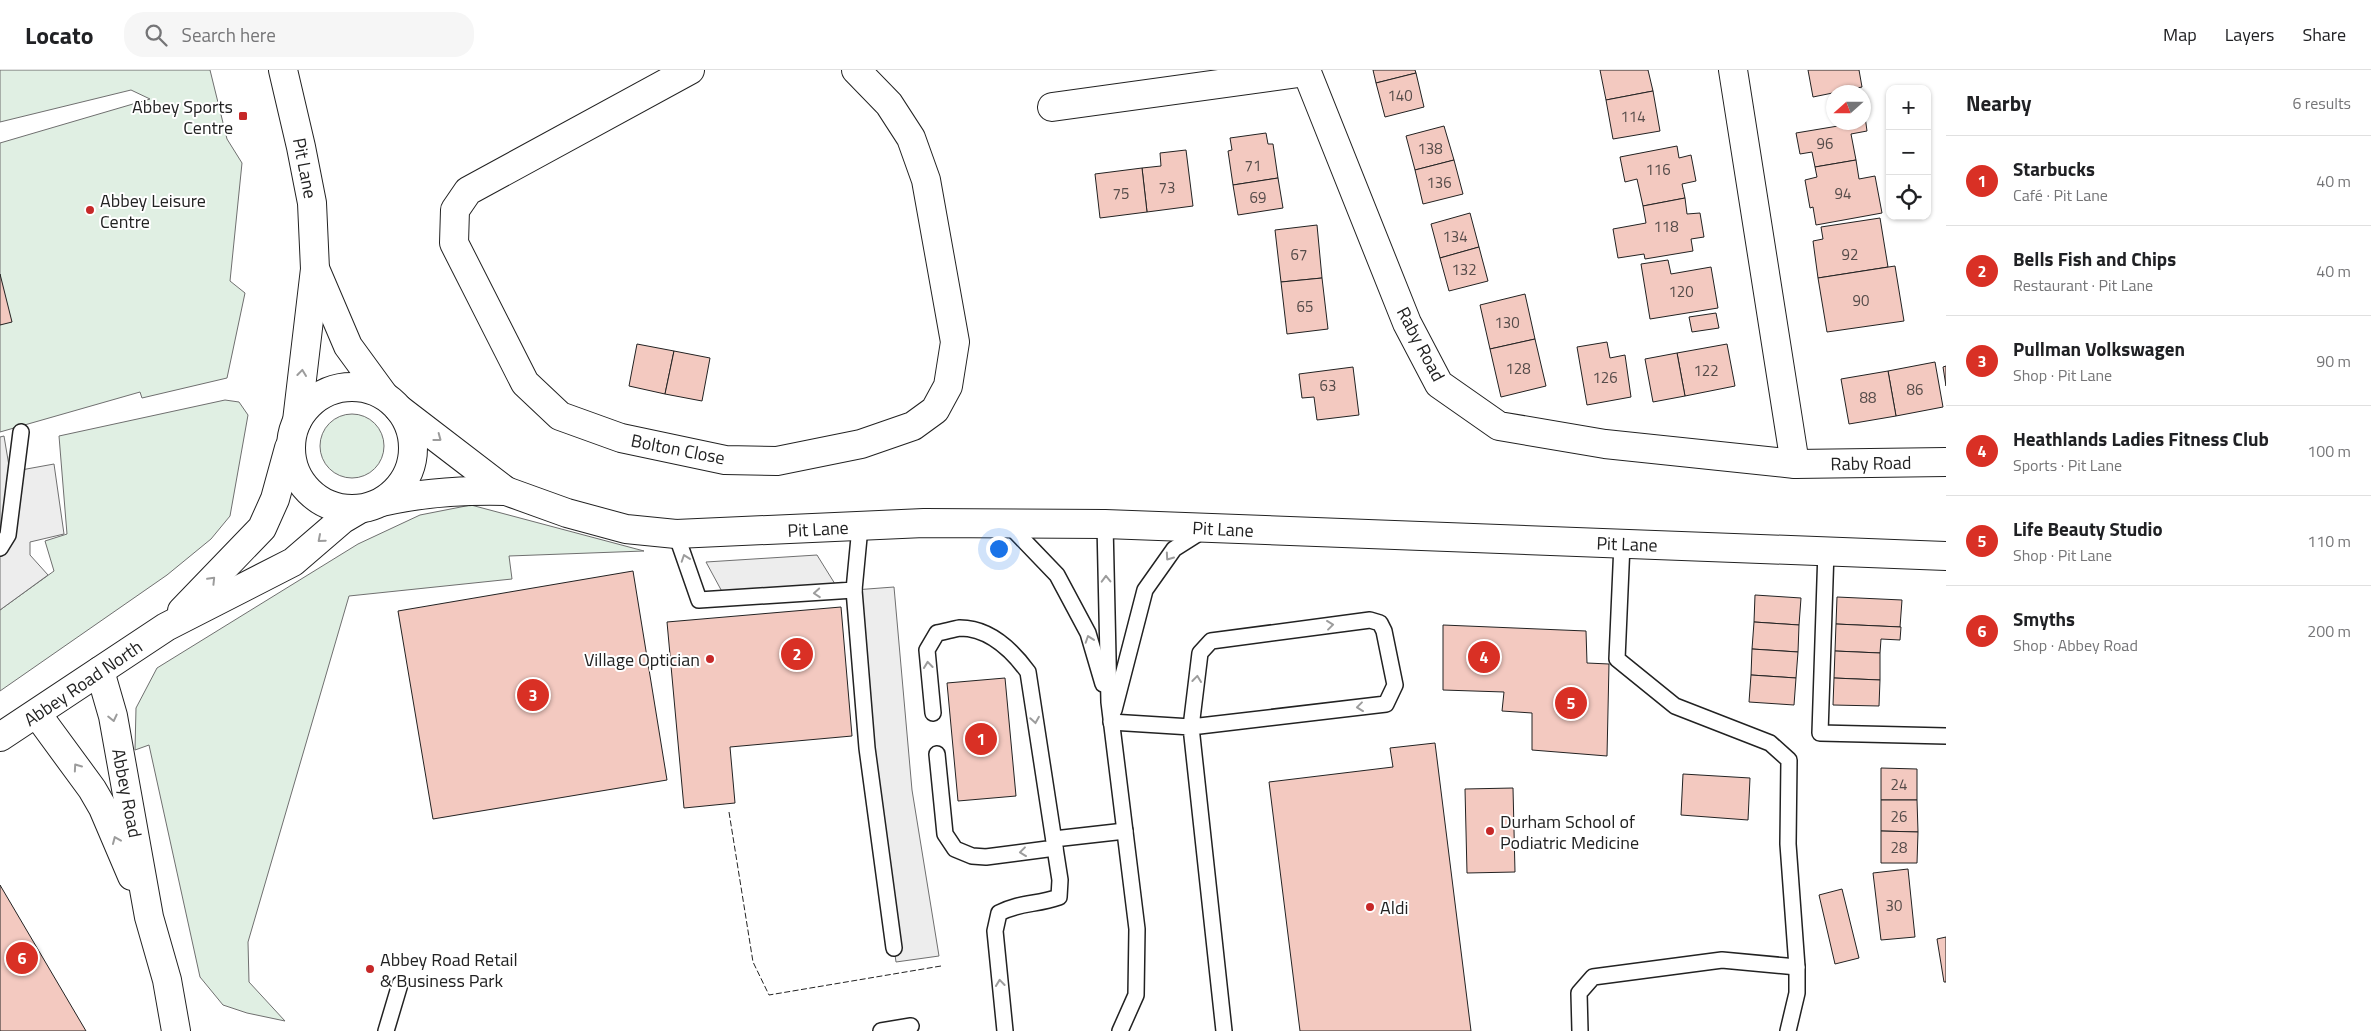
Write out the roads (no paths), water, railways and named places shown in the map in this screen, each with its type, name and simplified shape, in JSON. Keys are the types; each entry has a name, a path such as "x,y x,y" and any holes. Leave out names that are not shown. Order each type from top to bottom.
{"street":[{"name":"Pit Lane","path":"283,70 302,147 312,203 315,269"},
{"name":"Bolton Close","path":"690,70 468,191 455,210 454,243 526,383 560,416 621,438 725,460 778,461 861,444 913,426 935,410 948,386 955,342 926,180 906,132 889,104 856,70"},
{"path":"1733,70 1795,464"},
{"name":"Raby Road","path":"1052,107 1306,71 1406,323 1439,384 1499,426 1605,444 1795,464 1946,462"},
{"path":"166,628 293,562 343,519 371,506 396,491 406,476 412,459 413,442 408,424 348,346 315,269"},
{"path":"315,269 291,460 297,478 309,493 324,503 341,509 371,506"},
{"path":"166,628 262,528 275,499 294,431 308,405 324,394 342,388 362,388 391,402"},
{"name":"Pit Lane","path":"391,402 506,490 567,513 626,529 676,534 924,523 1104,524 1946,556"},
{"name":"Pit Lane","path":"371,506 414,494 452,490 506,490"},
{"name":"Abbey Road North","path":"0,737 166,628"},
{"name":"Abbey Road","path":"100,671 113,716 149,917 167,980 176,1031"},
{"name":"Abbey Road","path":"37,714 76,765 103,808 149,917"}],"lane":[{"path":"0,548 8,535 6,495 21,432"},
{"path":"1008,524 1058,575 1088,634 1110,713"},
{"path":"1104,524 1110,713 1137,929 1136,995 1120,1031"},
{"path":"860,527 854,590 867,748 894,948"},
{"path":"1110,713 1113,713 1145,590 1174,550 1208,528"},
{"path":"676,534 699,600 854,590"},
{"path":"1622,544 1617,659 1675,706 1770,743 1789,760 1788,844 1797,967 1797,994 1788,1031"},
{"path":"1826,550 1820,733 1946,736"},
{"path":"1110,713 1191,727 1386,704 1395,685 1384,631 1380,623 1370,620 1211,641 1200,653 1191,727 1224,1031"},
{"path":"933,713 927,650 937,633 960,628 984,632 1014,653 1028,672 1060,880 1058,897 1044,902 1015,905 999,913 995,931 1005,1031"},
{"path":"937,754 945,834 955,849 972,856 986,857 1125,831"},
{"path":"1580,1031 1579,993 1593,977 1722,960 1797,967"},
{"path":"386,1031 400,984"},
{"path":"881,1031 912,1026"}],"place":[{"name":"Abbey Sports Centre","path":"243,116"},
{"name":"Abbey Leisure Centre","path":"90,210"},
{"name":"Bells Fish and Chips","path":"797,654"},
{"name":"Heathlands Ladies Fitness Club","path":"1484,657"},
{"name":"Village Optician","path":"710,659"},
{"name":"Pullman Volkswagen","path":"533,695"},
{"name":"Life Beauty Studio","path":"1571,703"},
{"name":"Starbucks","path":"981,739"},
{"name":"Durham School of Podiatric Medicine","path":"1490,831"},
{"name":"Aldi","path":"1370,907"},
{"name":"Smyths","path":"22,958"},
{"name":"Abbey Road Retail & Business Park","path":"370,969"}]}
